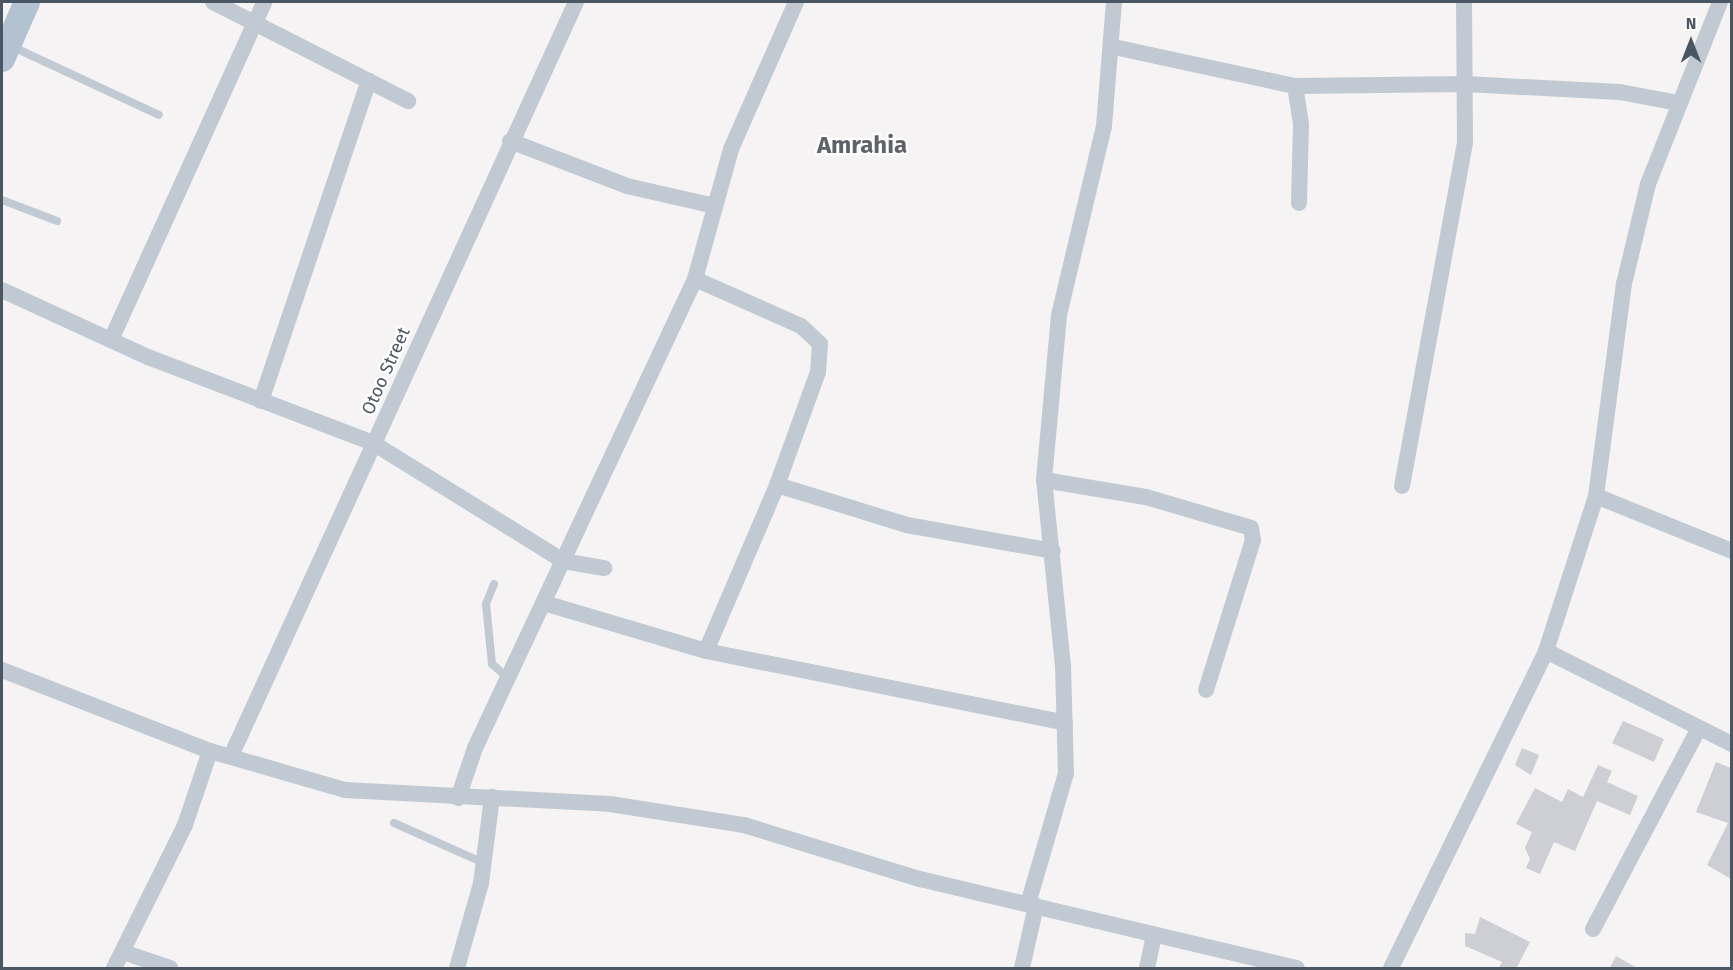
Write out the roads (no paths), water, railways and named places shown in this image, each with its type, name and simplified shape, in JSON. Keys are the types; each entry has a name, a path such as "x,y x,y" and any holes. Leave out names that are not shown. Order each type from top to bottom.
{"main road":[{"path":"5,52 27,2"}],"street":[{"path":"213,2 256,20 408,101"},
{"path":"111,340 147,249 264,2"},
{"name":"Otoo Street","path":"231,756 510,141 576,2"},
{"path":"458,798 508,678 695,279 730,149 796,2"},
{"path":"1022,969 1032,905 1066,773 1065,723 1053,551 1044,480 1059,315 1104,126 1114,47 1114,2"},
{"path":"1402,486 1465,142 1464,2"},
{"path":"1390,969 1546,651 1596,496 1623,284 1648,184 1720,2"},
{"path":"1114,47 1295,86 1466,84 1620,92 1679,104"},
{"path":"261,401 369,81"},
{"path":"1295,86 1301,125 1299,203"},
{"path":"510,141 627,186 715,206"},
{"path":"695,279 801,326 820,344 818,372 777,485 706,651"},
{"path":"2,290 111,340 261,401 373,443 563,561 604,568"},
{"path":"1044,480 1146,497 1251,528 1253,540 1206,690"},
{"path":"777,485 907,525 1053,551"},
{"path":"1596,496 1731,551"},
{"path":"544,603 706,651 1065,723"},
{"path":"1546,651 1731,744"},
{"path":"2,670 210,750 345,790 458,798 492,797 610,804 744,825 920,879 1154,936 1222,947 1297,969"},
{"path":"1593,929 1699,728"},
{"path":"114,969 185,825 210,750"},
{"path":"457,969 484,863 492,797"},
{"path":"1147,969 1154,936"},
{"path":"123,952 170,969"}],"lane":[{"path":"5,52 159,115"},
{"path":"2,200 57,221"},
{"path":"494,584 486,604 492,664 508,678"},
{"path":"394,823 484,863"}],"district":[{"name":"Amrahia","path":"862,146"}]}
